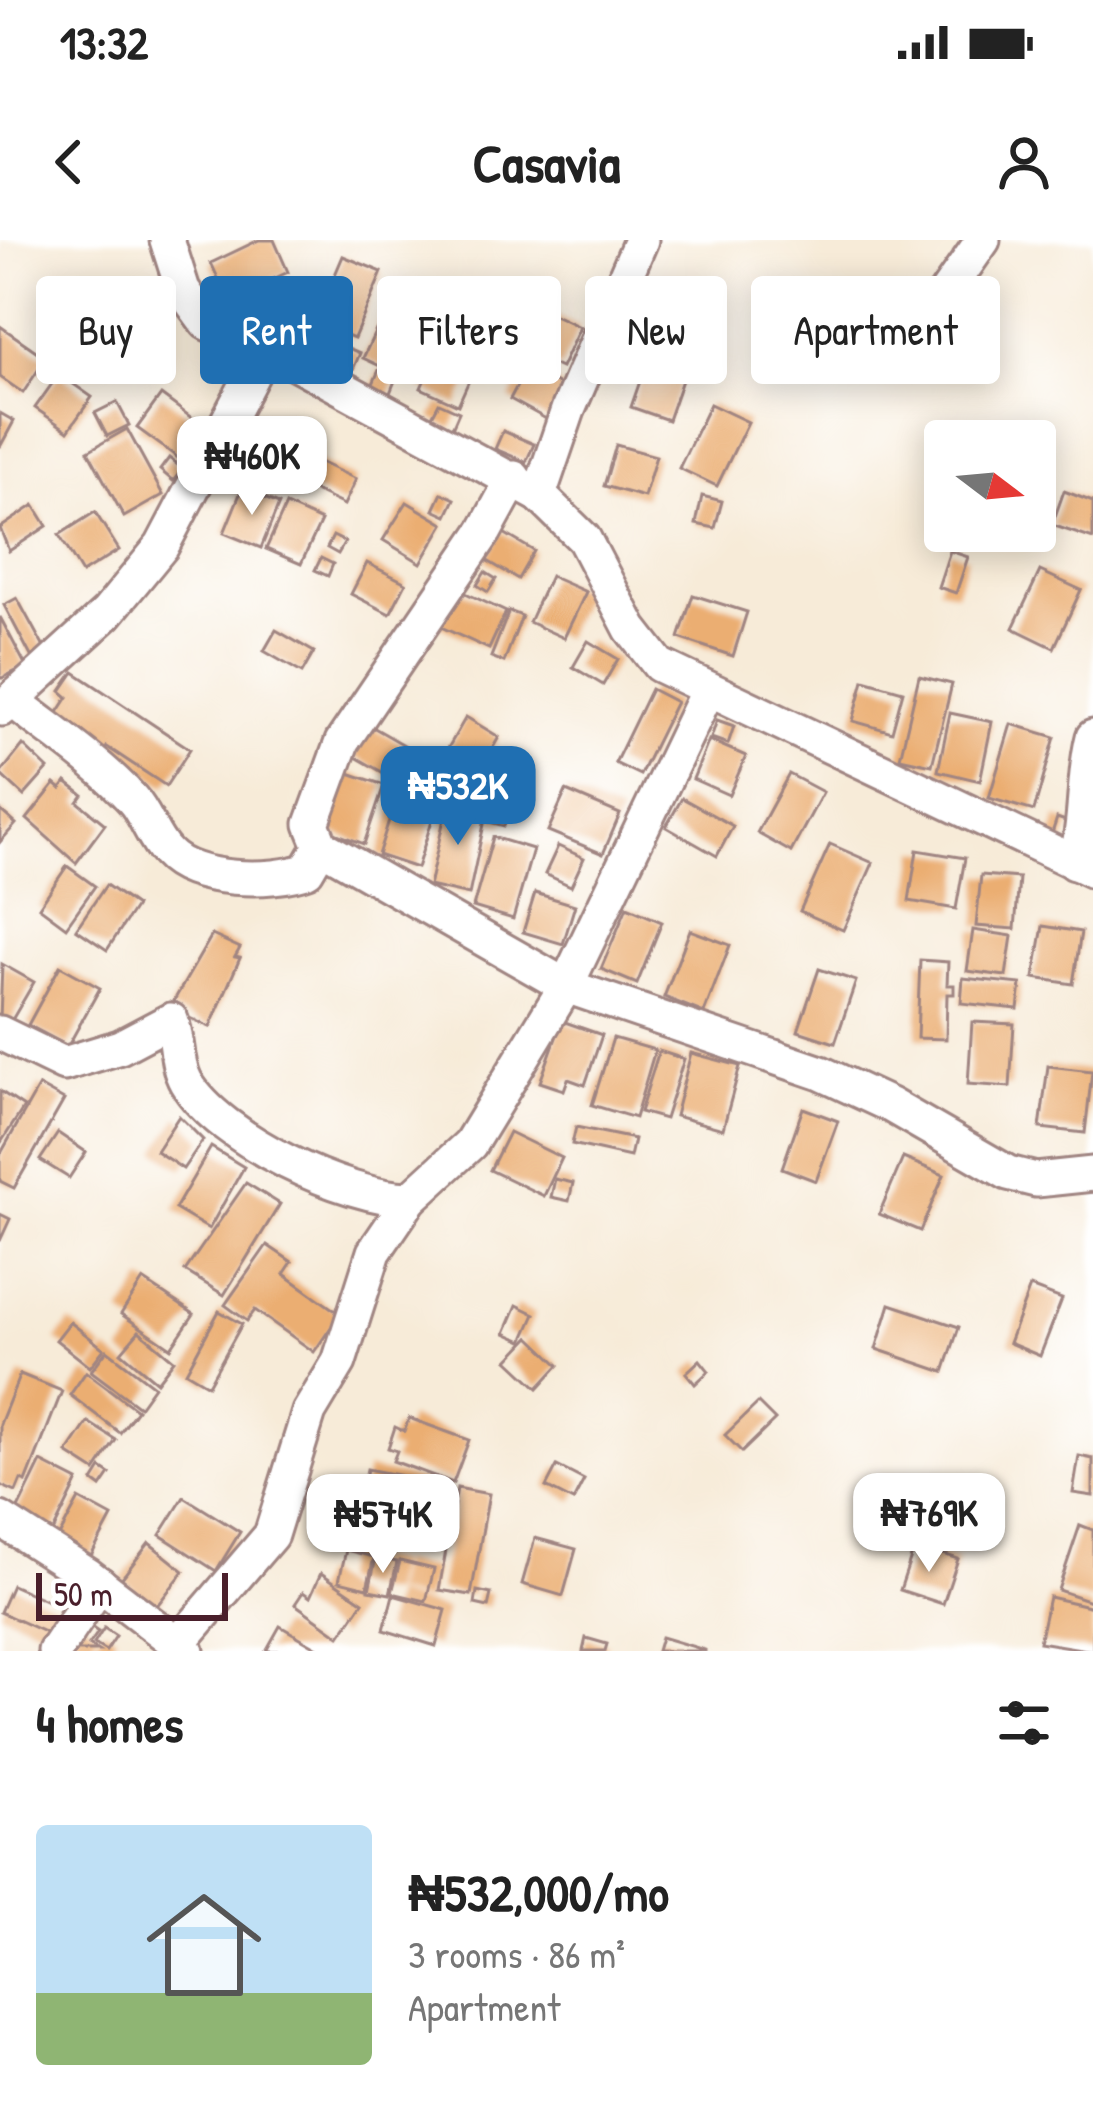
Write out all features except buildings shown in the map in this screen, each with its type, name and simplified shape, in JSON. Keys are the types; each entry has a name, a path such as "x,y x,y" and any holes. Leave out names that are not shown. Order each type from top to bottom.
{"street":[{"path":"167,240 183,290 200,312"},
{"path":"641,240 568,410 527,486 485,531 342,742 326,773 312,824 321,846 566,986 821,1073 890,1105 1008,1173 1036,1180 1093,1174"},
{"path":"958,276 983,240"},
{"path":"247,384 163,546 106,613 8,703 26,710 133,799 165,852 178,862 273,880 307,870 321,846"},
{"path":"334,384 527,486 584,539 631,628 659,665 707,692 1083,867 1081,800 1093,737"},
{"path":"0,1520 100,1584 182,1648 272,1535 308,1412 339,1362 374,1252 410,1199 470,1144 566,986 707,692"},
{"path":"0,1033 64,1064 120,1047 171,1020 181,1073 200,1104 269,1152 365,1196 410,1199"},
{"path":"55,1651 100,1584"}]}
